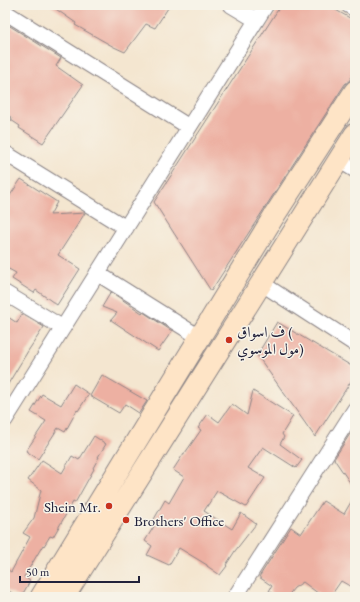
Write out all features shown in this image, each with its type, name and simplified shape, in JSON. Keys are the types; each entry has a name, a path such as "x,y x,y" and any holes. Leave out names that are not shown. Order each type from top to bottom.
{"street":[{"path":"231,5 256,20"},
{"path":"5,420 266,5"},
{"path":"348,5 355,9"},
{"path":"5,12 189,127"},
{"path":"40,597 274,216 355,91"},
{"path":"64,597 261,283 347,165 355,134"},
{"path":"5,153 126,228"},
{"path":"97,274 199,337"},
{"path":"261,283 355,344"},
{"path":"5,293 63,328"},
{"path":"173,381 173,387 176,392 180,395 191,395"},
{"path":"235,597 355,409"},
{"path":"151,416 156,414 162,415 166,418 170,428"}],"building":[{"path":"50,5 170,5 155,28 146,24 125,52 75,25 76,23"},
{"path":"281,5 327,5 355,21 355,71 349,81 345,84 211,291 154,202"},
{"path":"5,23 61,58 56,66 83,85 43,143 19,128 20,126 11,120 12,118 5,113"},
{"path":"21,179 57,202 50,215 85,213 58,255 80,269 57,305 36,290 34,293 12,279 16,273 5,267 5,203"},
{"path":"111,292 172,331 158,351 111,320 117,313 102,307"},
{"path":"22,314 44,327 5,389 5,315 17,323"},
{"path":"277,322 355,368 355,375 315,437 257,355"},
{"path":"102,375 147,401 139,413 125,404 119,413 90,396"},
{"path":"74,384 89,394 78,411 77,410 65,432 58,428 38,459 26,451 46,421 31,412 42,394 61,405"},
{"path":"253,391 293,416 282,434 284,437 280,444 302,460 296,468 263,447 248,468 265,478 246,507 217,491 204,511 232,529 241,513 256,524 235,551 220,575 207,565 179,548 169,565 147,555 152,546 145,541 156,523 153,521 165,500 169,503 184,477 173,470 201,430 198,428 208,414 219,422 232,404 247,415"},
{"path":"355,426 355,490 334,459"},
{"path":"94,436 106,444 75,503 73,502 53,537 50,536 44,546 43,545 24,577 30,581 21,597 19,597 5,589 5,568 11,572 30,537 23,533 34,518 41,490 28,480 42,460 62,473 72,456 79,460"},
{"path":"355,495 355,589 341,581 330,597 323,597 303,582 294,588 287,597 279,597 269,591 272,586 259,577 291,527 301,534 323,501 344,514"}],"place":[{"name":"ف اسواق ( مول الموسوي)","path":"229,340"},
{"name":"Shein Mr.","path":"109,506"},
{"name":"Brothers' Office","path":"126,520"}]}
